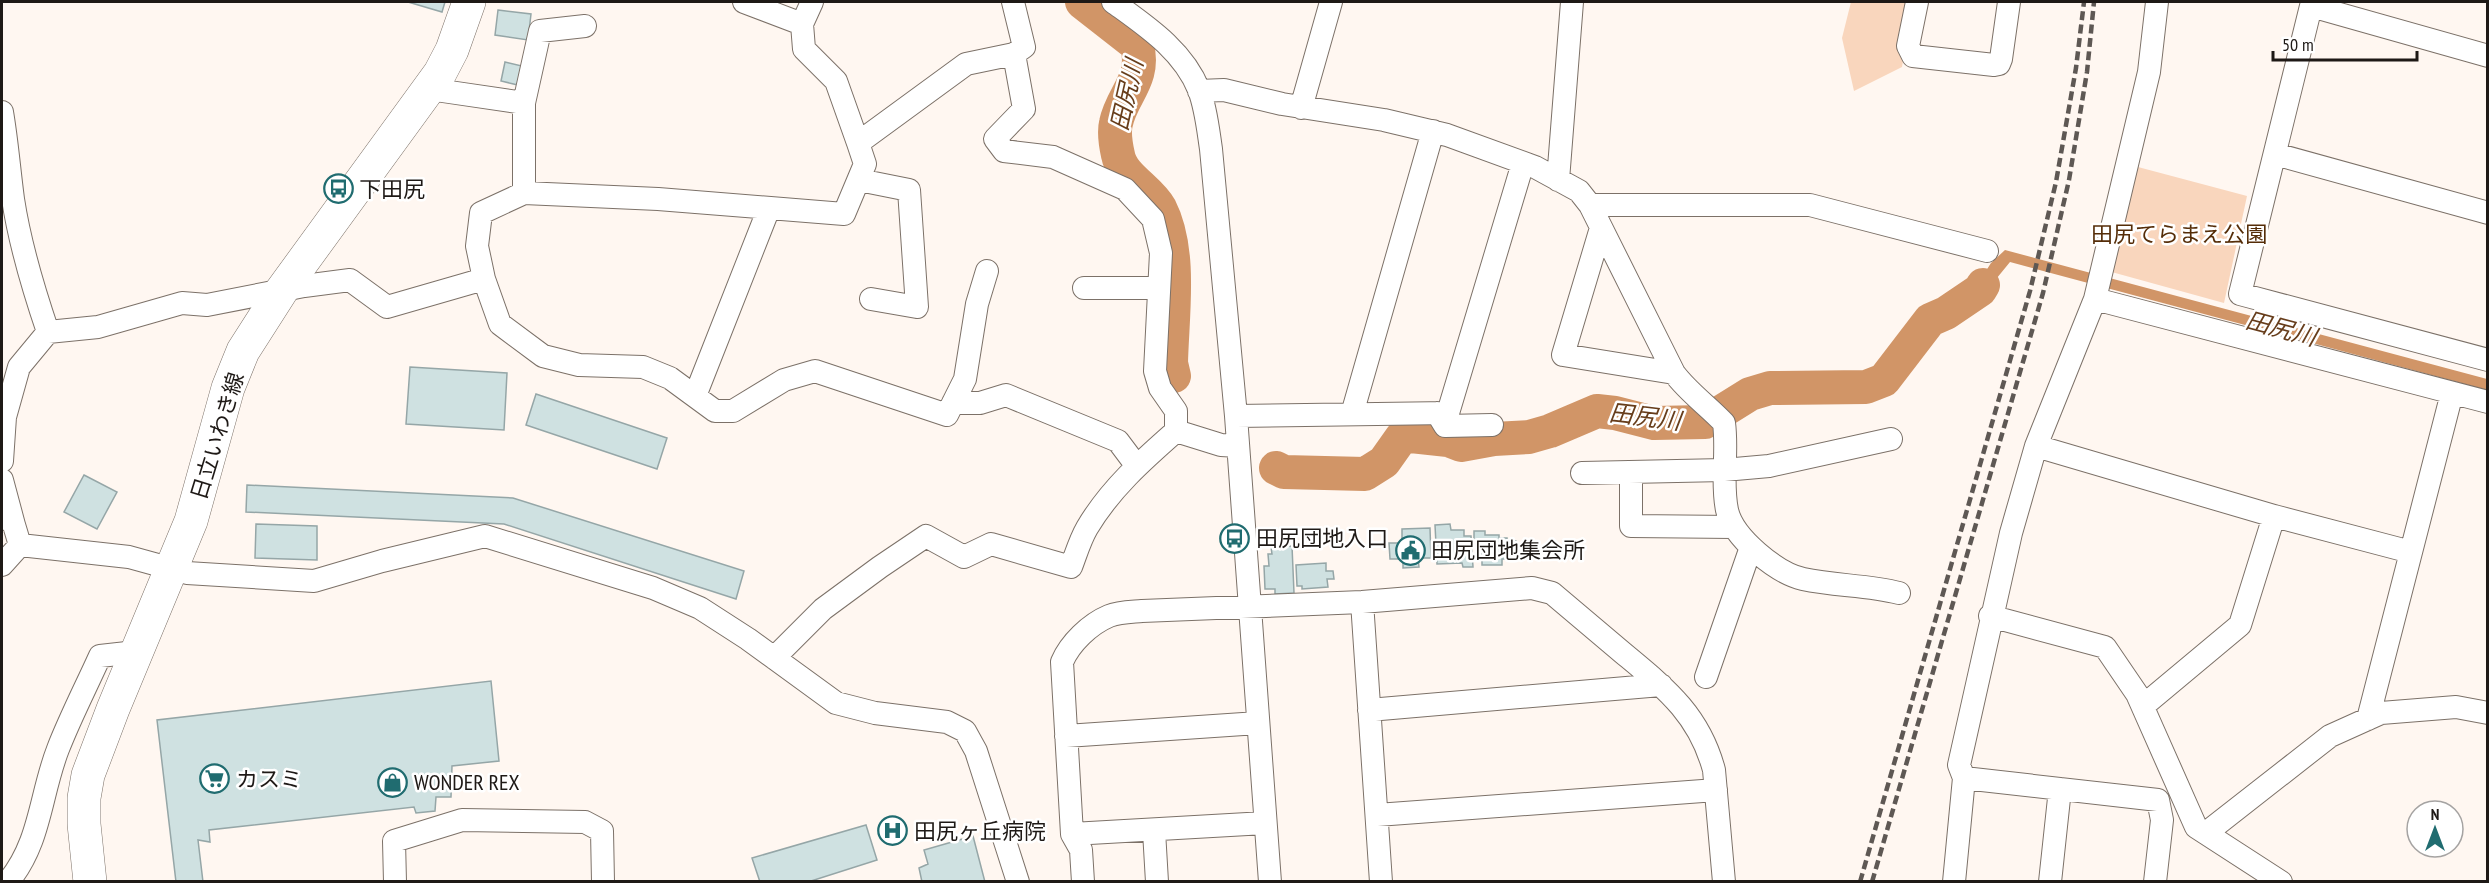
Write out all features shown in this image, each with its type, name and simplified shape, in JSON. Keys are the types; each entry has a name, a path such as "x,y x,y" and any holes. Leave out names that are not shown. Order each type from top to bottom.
{"main road":[{"name":"日立いわき線","path":"90,882 84,824 84,798 88,775 191,521 228,387 243,351 282,290 429,89 452,50 469,2"}],"street":[{"path":"744,2 802,24"},
{"path":"812,2 802,24 804,49 836,81 866,164 844,214 658,199 524,193 481,213 477,246 484,279 500,324 543,356 579,365 643,367 670,378 715,411 733,411 784,380 815,371 947,415 965,379 977,304 987,271"},
{"path":"858,143 966,63 1014,54 1024,48 1013,2"},
{"path":"1113,2 1162,38 1191,74 1199,91 1211,149 1236,416 1270,882"},
{"path":"1301,108 1331,2"},
{"path":"1558,180 1572,2"},
{"path":"1917,2 1908,46 1913,56 1994,65 1999,64 2001,59 2009,2"},
{"path":"1954,882 1964,778 1959,765 1990,616 2036,447 2097,288 2149,72 2157,2"},
{"path":"2487,56 2312,4 2240,294 2487,360"},
{"path":"524,193 524,103 540,31 585,26"},
{"path":"774,658 823,609 926,536 964,557 990,544 1071,567 1087,529 1109,497 1136,465 1176,431 1176,411 1161,388 1155,371 1161,253 1153,219 1125,189 1053,157 1004,151 995,139 1024,109 1014,54"},
{"path":"429,89 524,103"},
{"path":"1199,91 1224,90 1301,108 1384,120 1433,131 1470,141 1523,163 1580,191 1590,205 1639,298 1674,373 1689,391 1718,417 1728,513 1734,527 1752,547 1784,570 1801,578 1899,593"},
{"path":"2,112 9,148 13,199 27,267 48,332"},
{"path":"1352,414 1433,131"},
{"path":"2275,154 2487,213"},
{"path":"1236,416 1448,412 1523,163"},
{"path":"859,180 909,190 917,307 871,299"},
{"path":"1590,205 1810,205 1987,251"},
{"path":"695,396 769,208"},
{"path":"1601,228 1563,355 1674,373"},
{"path":"2,461 4,417 19,367 48,332 98,327 182,303 207,304 350,280 387,307 484,279"},
{"path":"1084,288 1159,288"},
{"path":"2097,288 2487,402"},
{"path":"2368,719 2451,393"},
{"path":"953,403 980,403 1006,394 1118,441 1136,465"},
{"path":"1437,412 1445,426 1492,425"},
{"path":"1176,431 1221,445 1238,446"},
{"path":"1582,473 1724,470 1769,466 1892,439"},
{"path":"2036,447 2274,516 2411,552"},
{"path":"1631,472 1631,526 1734,527"},
{"path":"2,480 9,525 2,565"},
{"path":"2143,706 2240,625 2274,516"},
{"path":"9,525 188,573 314,581 382,561 485,536 671,594 700,608 836,703 875,713 947,722 965,731 976,751 1018,882"},
{"path":"1706,677 1752,547"},
{"path":"1083,882 1082,850 1072,834 1062,662 1068,647 1101,620 1111,615 1142,611 1362,602 1532,588 1544,589 1552,593 1661,685 1681,705 1699,731 1710,756 1716,790 1724,882"},
{"path":"1362,602 1381,882"},
{"path":"1990,616 2105,647 2137,694 2196,827 2281,882"},
{"path":"8,882 22,865 33,841 57,750 100,656 136,652"},
{"path":"1370,710 1661,685"},
{"path":"2206,833 2330,736 2381,713 2456,707 2487,713"},
{"path":"1066,736 1258,723"},
{"path":"1964,778 2158,800 2162,820 2155,882"},
{"path":"2050,882 2060,789"},
{"path":"1377,815 1716,790"},
{"path":"395,882 394,841 462,820 585,822 602,831 603,882"},
{"path":"1072,834 1265,823"},
{"path":"1154,831 1157,882"}],"green space":[{"path":"1851,2 1913,2 1902,67 1854,91 1842,38"},
{"name":"田尻てらまえ公園","path":"2138,167 2247,196 2224,303 2108,271"}],"water":[{"path":"2005,250 2487,379 2487,390 2010,262 1983,295 1949,318 1942,307 1977,285 1991,263"}],"building":[{"path":"408,2 445,2 442,12"},
{"path":"498,10 531,14 528,40 495,35"},
{"path":"505,62 522,66 518,85 501,81"},
{"path":"410,367 507,373 504,430 406,424"},
{"path":"536,394 667,438 657,469 526,425"},
{"path":"84,475 117,492 97,529 64,512"},
{"path":"247,485 513,498 744,571 736,599 504,524 246,512"},
{"path":"256,524 317,526 317,560 255,558"},
{"path":"1450,524 1451,530 1464,530 1464,536 1471,536 1473,567 1463,567 1462,563 1437,564 1435,525"},
{"name":"田尻団地集会所","path":"1430,528 1431,558 1418,558 1419,567 1403,568 1403,559 1390,559 1389,543 1402,543 1402,529"},
{"path":"1474,531 1485,531 1485,535 1499,535 1499,538 1507,538 1507,541 1516,541 1516,556 1502,559 1502,565 1482,565 1482,540 1474,540"},
{"path":"1292,546 1294,593 1275,594 1275,589 1265,589 1264,566 1269,566 1268,554 1272,554 1271,547"},
{"path":"1326,563 1326,571 1333,571 1334,579 1327,579 1328,587 1302,589 1302,586 1297,586 1296,565"},
{"path":"491,681 499,761 452,766 451,797 436,797 435,811 416,813 414,807 209,830 210,842 198,840 203,882 176,882 157,720"},
{"path":"866,825 877,860 808,882 760,882 752,858"},
{"path":"973,836 985,882 922,882 919,868 928,864 924,850"}],"waterway":[{"name":"田尻川","path":"1082,2 1137,45 1138,68 1115,126 1116,143 1118,155 1125,170 1155,201 1167,225 1174,284 1171,363 1174,376"},
{"name":"田尻川","path":"1276,468 1284,472 1365,474 1384,462 1401,438 1411,436 1448,440 1461,445 1494,439 1529,437 1550,431 1597,411 1654,423 1705,422 1750,394 1770,388 1866,387 1884,380 1930,320 1946,313 1980,290 1983,285"}],"railway":[{"path":"1860,882 2030,291 2056,182 2076,68 2084,2"},
{"path":"1872,882 2043,293 2069,180 2087,72 2094,2"}],"place":[{"name":"下田尻","path":"338,189"},
{"name":"田尻団地入口","path":"1235,538"},
{"name":"田尻団地集会所","path":"1410,550"},
{"name":"カスミ","path":"215,779"},
{"name":"WONDER REX","path":"393,782"},
{"name":"田尻ヶ丘病院","path":"893,831"}]}
